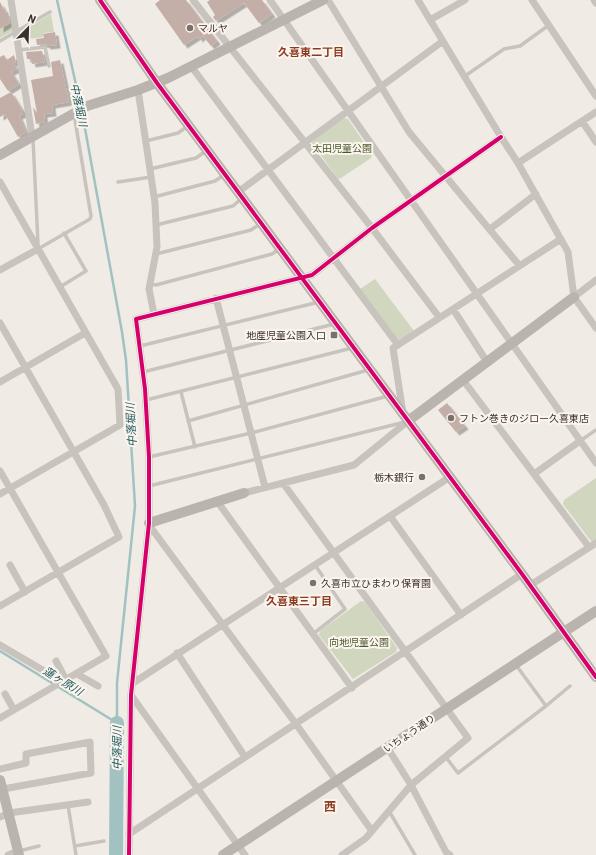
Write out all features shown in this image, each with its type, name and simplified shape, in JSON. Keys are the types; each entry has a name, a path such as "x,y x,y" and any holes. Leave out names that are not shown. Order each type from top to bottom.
{"street":[{"path":"12,0 32,136"},
{"path":"100,0 157,83 522,574 529,586 596,677"},
{"path":"193,0 372,228 439,317"},
{"path":"270,0 513,343 596,463"},
{"path":"0,155 74,112 87,106 157,83 323,0"},
{"path":"328,0 409,132 520,265"},
{"path":"418,0 501,137 518,162 561,239 568,252 574,297 596,328"},
{"path":"430,20 465,0"},
{"path":"532,0 596,96"},
{"path":"240,195 267,169 443,41"},
{"path":"191,66 398,345"},
{"path":"138,90 154,197 156,254 149,284 154,314"},
{"path":"518,162 596,112"},
{"path":"582,121 596,142"},
{"path":"129,855 131,695 149,524 149,457 143,372 136,319 314,274 372,228 412,202 501,137"},
{"path":"0,182 118,389 120,425 0,494"},
{"path":"490,229 536,194"},
{"path":"406,419 393,348 561,239"},
{"path":"0,270 38,249"},
{"path":"149,524 244,493 354,465 406,419 464,380 596,280"},
{"path":"216,298 265,487"},
{"path":"453,310 487,362"},
{"path":"0,323 104,505 119,537 0,606"},
{"path":"0,382 85,333"},
{"path":"464,380 534,474 593,545 529,586"},
{"path":"534,474 580,441"},
{"path":"0,471 106,656 0,718"},
{"path":"133,683 450,477"},
{"path":"283,483 468,738 411,785 366,838 342,855"},
{"path":"217,501 278,588 352,688"},
{"path":"390,516 461,615"},
{"path":"149,524 337,780 372,831"},
{"path":"10,565 25,592"},
{"path":"129,834 352,688 522,574"},
{"name":"いちょう通り","path":"223,855 596,611"},
{"path":"0,645 61,683"},
{"path":"177,653 245,757"},
{"path":"56,661 61,683"},
{"path":"77,674 98,686"},
{"path":"5,694 14,710"},
{"path":"131,695 197,790 245,855"},
{"path":"0,769 26,763 26,754 90,742 92,773 1,784 5,815 19,853 8,855"},
{"path":"387,747 411,785 446,852 450,855"},
{"path":"5,815 88,802"}],"lane":[{"path":"0,41 50,12"},
{"path":"465,76 504,49 520,46 549,25"},
{"path":"19,50 45,47 49,66"},
{"path":"32,136 34,142 38,249 90,219 91,216 74,112"},
{"path":"146,141 178,133 189,125"},
{"path":"150,169 196,158 207,150"},
{"path":"154,197 215,181 225,174"},
{"path":"118,182 151,178"},
{"path":"156,225 233,206 240,195"},
{"path":"156,254 251,230 261,223"},
{"path":"60,287 86,271 64,233"},
{"path":"149,284 156,285 272,254 280,248"},
{"path":"139,347 320,302"},
{"path":"143,372 335,323"},
{"path":"145,400 353,348"},
{"path":"188,421 369,370"},
{"path":"181,392 195,447"},
{"path":"149,457 251,433 389,396"},
{"path":"149,486 406,419"},
{"path":"580,441 596,430"},
{"path":"312,634 346,609 315,565"},
{"path":"515,664 546,706"},
{"path":"446,756 458,772 546,706 570,686"},
{"path":"68,805 76,855"},
{"path":"389,810 415,855"},
{"path":"75,846 104,841"},
{"path":"19,853 39,846"}],"green space":[{"path":"51,14 54,32 43,33 43,37 21,40 20,32"},
{"path":"11,23 13,31 0,38 0,29"},
{"name":"太田児童公園","path":"344,118 348,119 372,154 371,158 338,179 312,143 313,140"},
{"path":"375,279 414,331 399,340 360,289"},
{"path":"596,478 596,540 593,542 563,504 564,500"},
{"name":"向地児童公園","path":"361,601 365,602 397,648 396,652 353,679 319,635 320,631"}],"building":[{"name":"マルヤ","path":"160,0 186,0 217,41 211,46 203,36 199,39 198,36 184,45 155,4"},
{"path":"210,0 262,0 272,14 259,23 244,3 216,21 213,17 215,15 207,2"},
{"path":"0,2 6,13 8,12 10,23 0,29"},
{"path":"55,32 57,45 37,45 36,39 44,38 43,34"},
{"path":"42,51 45,62 32,64 31,59 27,59 26,52"},
{"path":"4,55 7,60 14,55 16,62 13,63 17,69 11,72 19,84 8,91 0,79 0,57"},
{"path":"60,60 69,102 52,105 53,113 44,114 45,122 36,124 33,107 37,113 31,80 53,76 51,62"},
{"path":"11,92 23,111 23,114 19,116 26,132 18,137 5,114 0,117 0,98"},
{"name":"フトン巻きのジロー久喜東店","path":"447,403 465,426 456,432 438,410"}],"waterway":[{"name":"中落堀川","path":"57,0 81,107"},
{"name":"中落堀川","path":"82,112 126,360 135,506 117,683 117,723"},
{"name":"蓮ヶ原川","path":"0,651 117,723"},
{"name":"中落堀川","path":"116,855 117,723"}],"cycle path":[{"path":"100,0 157,83 522,574 596,677"},
{"path":"129,855 131,695 149,523 149,457 145,389 136,319 312,275 372,228 501,137"}],"place":[{"name":"マルヤ","path":"190,28"},
{"name":"地産児童公園入口","path":"334,335"},
{"name":"フトン巻きのジロー久喜東店","path":"451,418"},
{"name":"栃木銀行","path":"422,477"},
{"name":"久喜市立ひまわり保育園","path":"313,583"}],"district":[{"name":"久喜東二丁目","path":"311,52"},
{"name":"久喜東三丁目","path":"299,601"},
{"name":"西","path":"330,807"}]}
